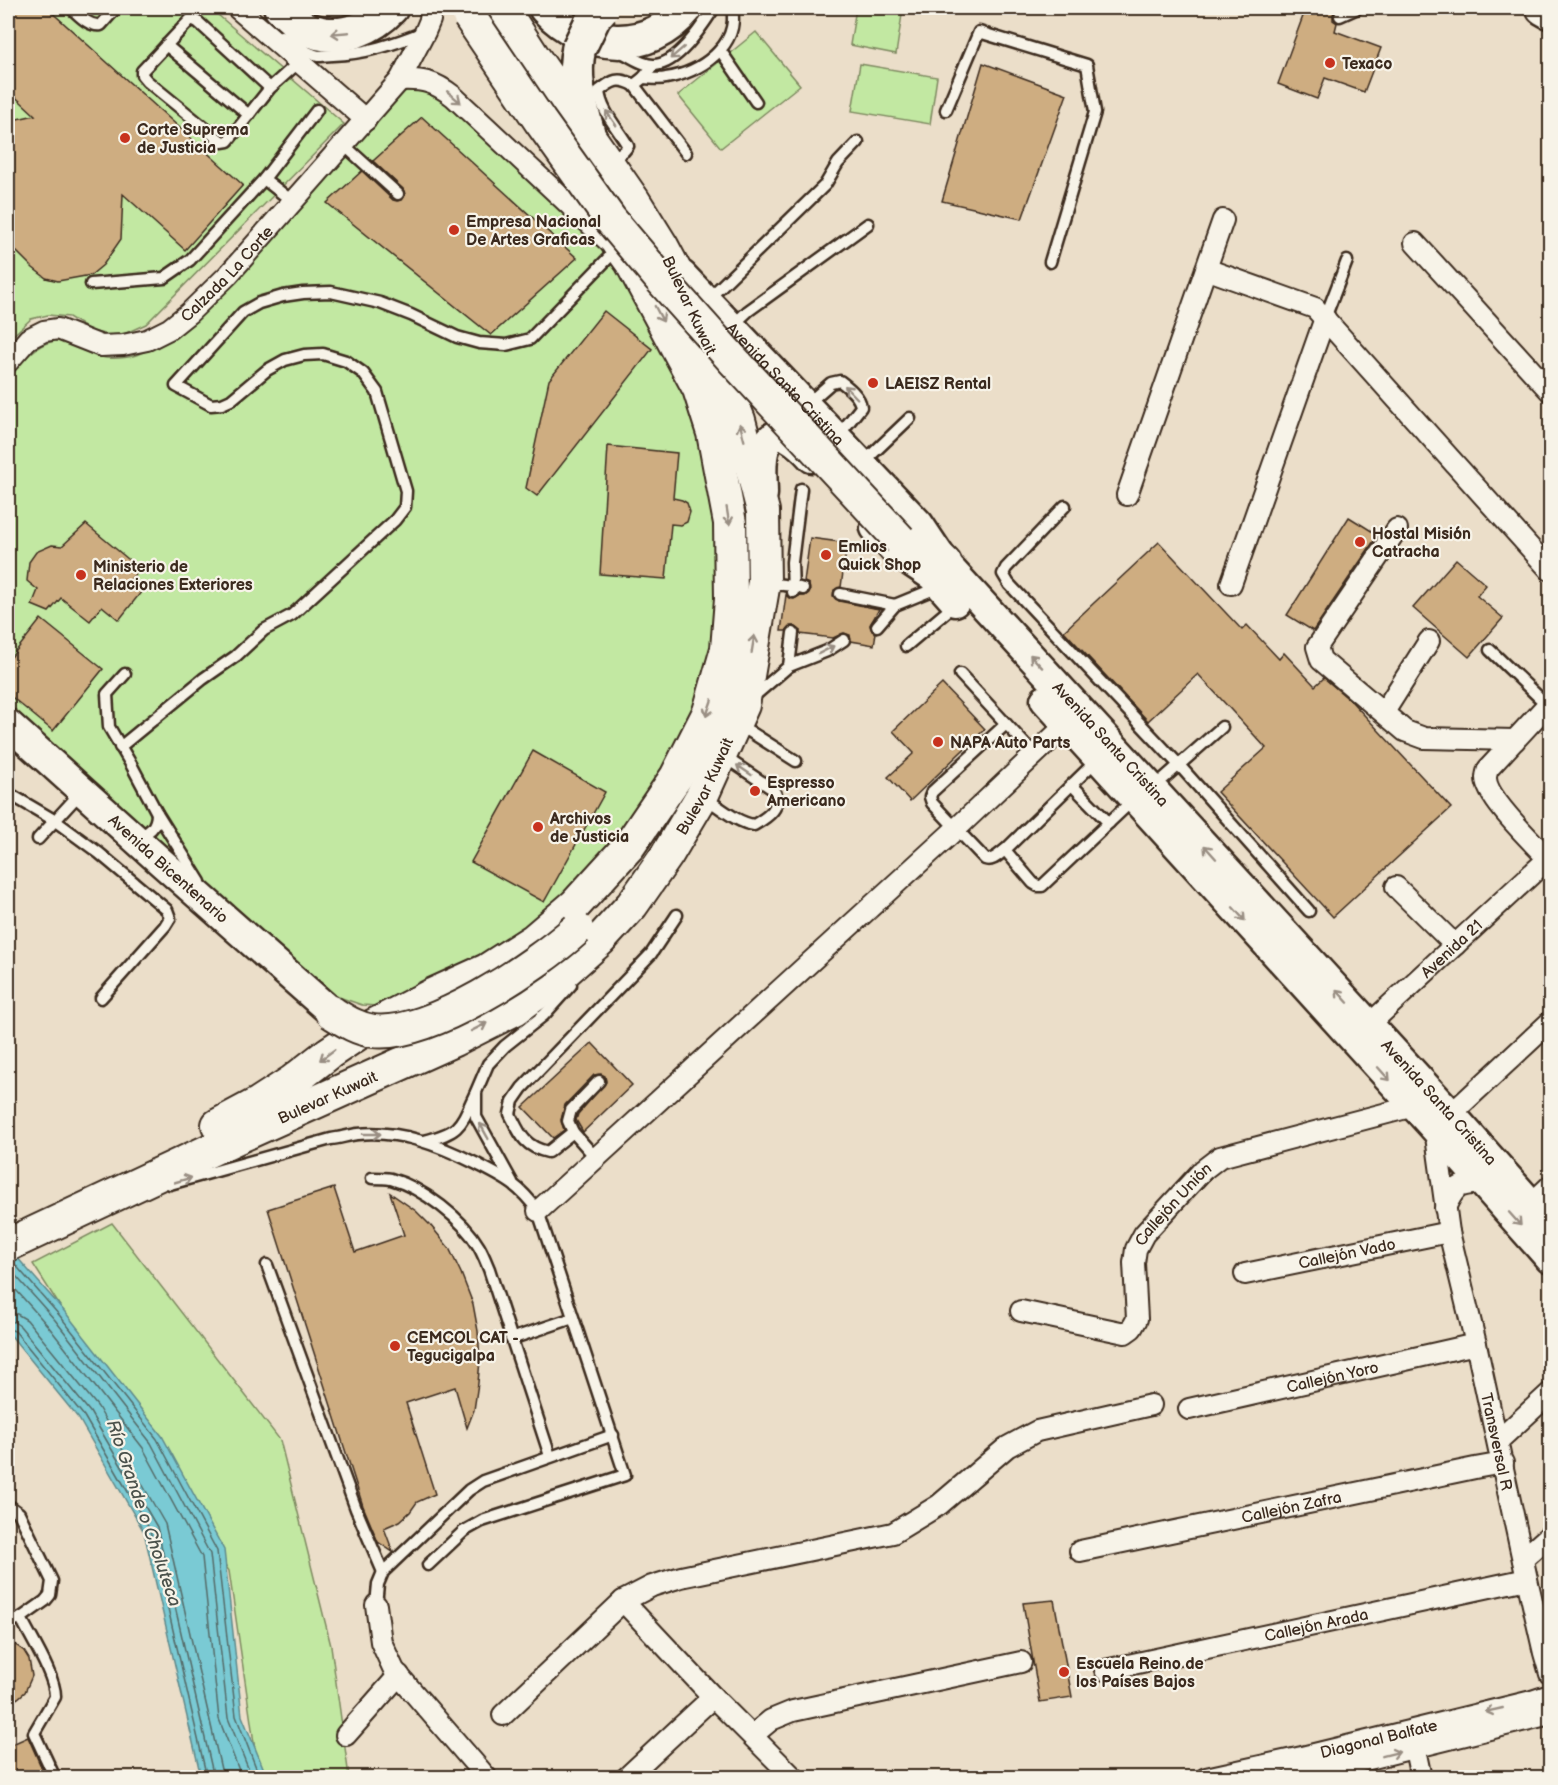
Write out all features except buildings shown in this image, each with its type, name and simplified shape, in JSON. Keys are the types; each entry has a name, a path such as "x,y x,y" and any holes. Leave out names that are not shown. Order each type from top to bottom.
{"highway":[{"path":"281,8 306,29 326,34 346,33 365,28 391,8"},
{"path":"546,8 563,24 581,34 602,40 622,41 643,38 662,29 679,17 686,8"},
{"path":"588,133 576,82 576,62 579,48 594,17 602,8"},
{"path":"1543,8 1551,12"}],"main road":[{"name":"Bulevar Kuwait","path":"8,1223 69,1209 382,1073 515,1009 555,980 589,929 632,905 667,855 702,796 739,714 788,587 763,511 739,420 699,320 671,262 608,161 533,56 502,8"},
{"name":"Bulevar Kuwait","path":"8,1245 259,1103 358,1033 486,970 534,940 575,905 629,846 676,777 709,712 727,649 730,599 730,523 713,433 699,388 624,256 494,72 468,10"},
{"path":"468,10 557,116 622,210 677,277 905,534 944,582"},
{"path":"332,1012 358,1027 374,1031 390,1031 424,1023 495,989 561,944 589,929 629,846"},
{"path":"410,1006 406,1021 408,1032 419,1044 435,1048"},
{"path":"358,1033 373,1035 384,1045 387,1059 382,1073"}],"street":[{"path":"237,8 366,120"},
{"name":"Calzada La Corte","path":"8,362 28,339 44,331 58,329 101,346 123,345 147,340 169,329 189,313 228,275 400,80 425,32 430,20 431,8"},
{"path":"400,80 432,83 453,96 624,256"},
{"path":"1127,495 1223,220"},
{"path":"1415,243 1551,391"},
{"name":"Avenida Santa Cristina","path":"671,262 919,524 944,582 1098,759 1143,794"},
{"path":"1206,269 1315,308 1551,570"},
{"path":"1232,584 1325,318"},
{"name":"Avenida Santa Cristina","path":"763,511 765,447 776,437 786,436 803,448 895,550 944,582 1143,794 1495,1179 1551,1259"},
{"path":"1397,529 1317,647 1321,660 1405,731 1424,738 1515,740"},
{"path":"1384,712 1429,641"},
{"path":"1549,703 1488,769 1486,779 1489,790 1504,810 1550,859"},
{"name":"Avenida Bicentenario","path":"8,724 129,834 332,1012"},
{"path":"538,1211 957,828 1067,724"},
{"name":"Avenida 21","path":"1361,1033 1550,859"},
{"path":"1396,887 1455,945"},
{"path":"1443,1121 1551,1022"},
{"name":"Callejón Unión","path":"1021,1311 1125,1333 1132,1328 1137,1319 1134,1263 1136,1249 1144,1234 1203,1170 1220,1156 1422,1099"},
{"name":"Transversal R","path":"1443,1121 1449,1232 1544,1653 1551,1674"},
{"path":"1446,1208 1454,1190 1460,1186 1495,1179"},
{"name":"Avenida Santa Cristina","path":"1495,1179 1541,1195 1551,1225"},
{"name":"Callejón Vado","path":"1245,1274 1449,1232"},
{"name":"Callejón Yoro","path":"1189,1409 1476,1344"},
{"path":"1498,1441 1551,1393"},
{"path":"503,1715 623,1601 652,1586 681,1577 893,1533 939,1505 1007,1447 1037,1431 1151,1405"},
{"name":"Callejón Zafra","path":"1080,1551 1503,1464"},
{"path":"1523,1559 1551,1535"},
{"name":"Callejón Arada","path":"1105,1670 1527,1579"},
{"path":"623,1601 713,1697 794,1778"},
{"path":"376,1605 381,1642 394,1670 477,1774"},
{"path":"753,1735 771,1720 793,1711 1021,1662"},
{"path":"346,1735 399,1676"},
{"name":"Diagonal Balfate","path":"1206,1778 1302,1772 1551,1695"},
{"path":"626,1778 713,1697"},
{"name":"Diagonal Balfate","path":"1413,1739 1551,1714"},
{"path":"1413,1739 1421,1778"}],"lane":[{"path":"70,8 97,27 116,8"},
{"path":"248,8 285,40 318,56 345,55 373,50 399,43 425,32"},
{"path":"638,82 653,66 667,62 682,50 702,27 714,8"},
{"path":"608,161 628,146 600,103 599,91 610,82 623,79 638,82 665,79 709,62 720,50 733,29 732,8"},
{"path":"1340,16 1358,8"},
{"path":"270,88 198,22 191,19 142,71 147,81 222,142 228,141 270,88 299,62"},
{"path":"946,110 979,32 1087,66 1095,112 1050,262"},
{"path":"602,40 653,66"},
{"path":"166,45 249,115"},
{"path":"720,50 756,102"},
{"path":"638,82 686,153"},
{"path":"91,284 164,278 190,260 264,178 317,110"},
{"path":"706,301 825,185 838,164 858,142"},
{"path":"344,145 398,194"},
{"path":"264,178 293,202"},
{"path":"731,327 748,310 868,224"},
{"path":"120,747 236,656 264,630 292,615 395,520 405,507 406,491 377,392 363,373 346,361 323,354 304,355 285,360 267,370 231,400 222,404 211,405 176,386 243,312 259,303 283,296 331,292 380,303 411,315 457,338 479,343 506,345 530,339 624,256"},
{"path":"1325,318 1347,261"},
{"path":"806,405 831,383 840,381 848,387 861,402 861,407 846,426 835,435"},
{"path":"861,463 910,418"},
{"path":"788,587 801,489"},
{"path":"1065,506 1006,568 1003,574 1008,584 1179,765 1309,911"},
{"path":"877,626 895,604 944,582"},
{"path":"906,646 944,582"},
{"path":"840,594 895,604"},
{"path":"789,666 793,633"},
{"path":"796,761 739,714 789,666 827,651 844,640"},
{"path":"1490,650 1549,703"},
{"path":"125,674 107,694 109,727 156,813 220,914"},
{"path":"960,674 1035,755"},
{"path":"1006,724 932,792 930,797 932,803 985,859 993,859 1005,850 1098,759"},
{"path":"1005,850 1033,883 1042,886 1109,823 1222,727"},
{"path":"702,796 739,820 754,825 777,803 778,798 774,790 721,754"},
{"path":"1072,784 1109,823"},
{"path":"38,838 82,791"},
{"path":"8,793 54,820 99,853 167,910 170,918 165,926 101,998"},
{"path":"129,834 140,836 149,832 155,823 156,813"},
{"path":"573,1132 548,1152 535,1149 522,1138 510,1114 513,1101 522,1088 651,954 677,915"},
{"path":"423,1141 446,1136 462,1123 488,1064 505,1046 544,1015 570,985 589,929"},
{"path":"596,1158 573,1132 567,1121 571,1110 599,1081"},
{"path":"476,1092 477,1117 512,1183"},
{"path":"69,1209 156,1188 280,1152 358,1134 389,1134 445,1148 512,1183 526,1194 538,1211 626,1475 482,1521 464,1531 428,1565"},
{"path":"372,1178 389,1179 417,1190 441,1206 479,1246 489,1269 550,1456"},
{"path":"267,1265 356,1509 383,1572"},
{"path":"511,1339 573,1318"},
{"path":"376,1605 378,1584 383,1572 469,1490 483,1481 613,1434"},
{"path":"8,1505 19,1513 52,1581 50,1595 45,1601 21,1618 8,1622"},
{"path":"21,1618 55,1690 55,1697 34,1733 55,1778"}],"green space":[{"path":"8,8 210,8 344,124 146,324 117,337 91,331 69,317 48,315 31,319 8,340"},
{"path":"856,8 903,8 896,54 850,45"},
{"path":"756,32 800,85 721,148 678,95"},
{"path":"860,64 937,77 930,124 852,111"},
{"path":"421,88 440,92 626,265 689,388 722,543 716,620 707,674 692,716 655,785 629,821 598,859 551,906 502,948 377,1006 362,1005 336,996 8,712 8,377 22,361 46,343 66,341 103,357 124,358 168,340 398,93"},
{"path":"112,1223 280,1440 331,1646 349,1777 259,1777 229,1571 33,1264"}],"water":[{"name":"Río Grande o Choluteca","path":"8,1247 65,1312 162,1436 224,1550 242,1716 267,1777 201,1777 144,1532 79,1419 8,1332"}],"place":[{"name":"Texaco","path":"1330,63"},
{"name":"Corte Suprema de Justicia","path":"125,138"},
{"name":"Empresa Nacional De Artes Graficas","path":"454,230"},
{"name":"LAEISZ Rental","path":"873,383"},
{"name":"Hostal Misión Catracha","path":"1360,542"},
{"name":"Emlios Quick Shop","path":"826,555"},
{"name":"Ministerio de Relaciones Exteriores","path":"81,575"},
{"name":"NAPA Auto Parts","path":"938,742"},
{"name":"Espresso Americano","path":"755,791"},
{"name":"Archivos de Justicia","path":"538,827"},
{"name":"CEMCOL CAT - Tegucigalpa","path":"395,1346"},
{"name":"Escuela Reino de los Países Bajos","path":"1064,1672"}]}
